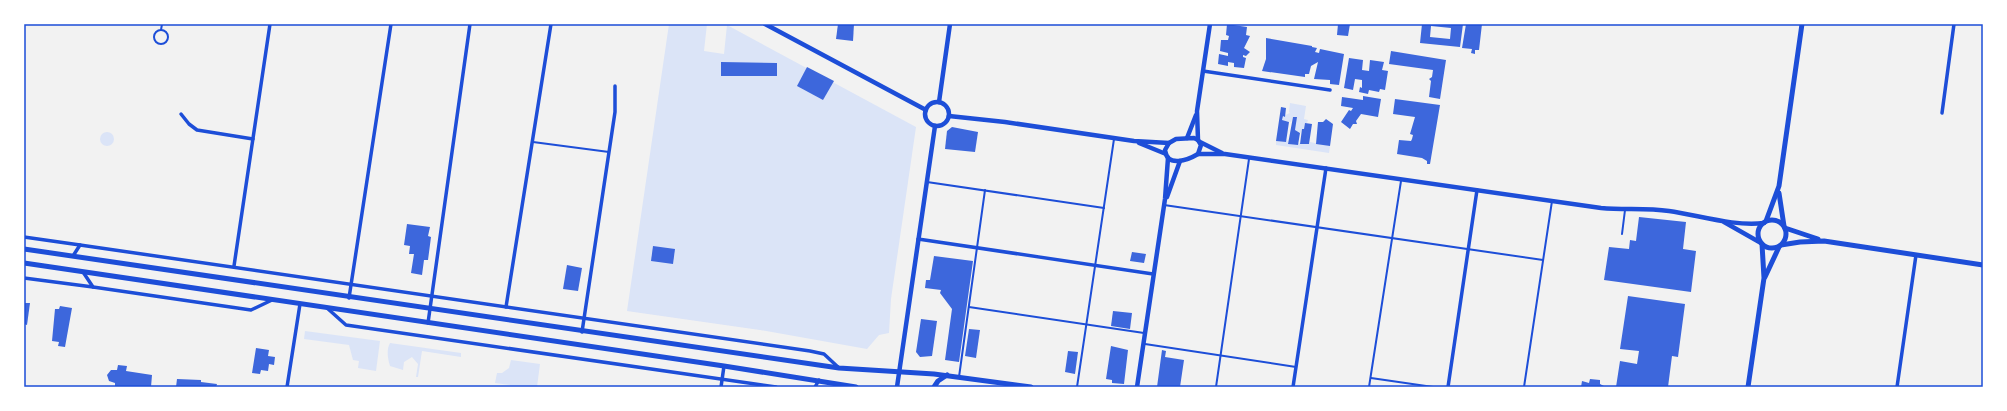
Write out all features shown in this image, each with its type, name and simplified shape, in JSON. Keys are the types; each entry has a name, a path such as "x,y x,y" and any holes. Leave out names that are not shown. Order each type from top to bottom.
{"main road":[{"path":"1764,278 1786,237 1785,227 1780,211 1779,186 1802,24"},
{"path":"1748,387 1764,278 1761,243 1758,232 1765,222 1779,186"},
{"path":"1765,222 1776,220 1785,227 1824,241"},
{"path":"1761,243 1770,248 1800,242 1824,241 1983,265"},
{"path":"24,249 349,298 839,368 959,376 1032,387"},
{"path":"24,263 819,380 856,387"},
{"path":"934,387 938,381 947,375"}],"street":[{"path":"234,266 270,24"},
{"path":"349,298 391,24"},
{"path":"428,323 470,24"},
{"path":"506,307 550,24"},
{"path":"765,24 926,110"},
{"path":"939,102 950,24"},
{"path":"1187,138 1197,111 1210,24"},
{"path":"1942,113 1954,24"},
{"path":"1203,71 1330,90"},
{"path":"582,332 615,112 615,86"},
{"path":"939,102 948,107 949,116 945,123 935,126 927,120 926,110 930,104 939,102"},
{"path":"1197,111 1201,149 1198,154"},
{"path":"181,114 189,124 197,130 253,139"},
{"path":"949,116 1005,122 1134,141 1169,143"},
{"path":"897,387 935,126"},
{"path":"1137,387 1164,205 1167,156 1165,150 1169,143 1176,139 1187,138 1199,141 1224,154"},
{"path":"1134,141 1167,156 1171,160 1180,161 1198,154 1224,154 1601,208 1654,209 1743,224 1765,222"},
{"path":"1164,205 1180,161"},
{"path":"1293,387 1326,168"},
{"path":"1448,387 1477,190"},
{"path":"1713,218 1724,222 1761,243"},
{"path":"24,237 234,266 584,319 810,351 824,354 839,368"},
{"path":"918,239 1153,274"},
{"path":"73,256 80,245"},
{"path":"1897,387 1916,255"},
{"path":"83,271 93,287"},
{"path":"24,278 251,310 272,300"},
{"path":"287,387 300,304"},
{"path":"327,308 346,325 776,387"},
{"path":"721,387 724,366"},
{"path":"815,387 819,380"}],"lane":[{"path":"161,30 162,24"},
{"path":"161,30 166,32 168,38 165,43 158,44 153,36 156,31 161,30"},
{"path":"1078,387 1114,138"},
{"path":"531,142 609,152"},
{"path":"1216,387 1249,157"},
{"path":"1369,387 1401,180"},
{"path":"927,182 1104,208"},
{"path":"959,376 985,190"},
{"path":"1524,387 1552,201"},
{"path":"1164,205 1543,260"},
{"path":"1622,234 1626,209"},
{"path":"969,307 1145,333"},
{"path":"1144,344 1296,367"},
{"path":"1371,378 1433,387"}],"shaded area":[{"path":"669,24 707,24 704,51 724,54 727,25 916,127 891,299 889,333 879,335 867,349 760,330 627,311"},
{"path":"1290,103 1306,106 1304,119 1308,120 1307,123 1305,123 1304,129 1302,129 1301,133 1295,130 1296,117 1293,117 1291,122 1282,120 1283,116 1290,113"},
{"path":"104,132 110,132 114,136 114,142 110,146 104,146 100,142 100,136"},
{"path":"1286,140 1288,141 1288,144 1309,144 1310,142 1330,146 1329,153 1276,145 1276,141 1286,142"},
{"path":"305,331 380,341 376,371 358,368 359,361 353,360 349,345 304,339"},
{"path":"390,343 461,353 461,357 422,351 418,377 416,377 418,364 412,357 404,362 403,370 390,366 388,352"},
{"path":"511,360 540,364 537,387 510,387 510,385 495,383 497,373 502,373 509,368"}],"building":[{"path":"838,24 854,24 853,41 836,39"},
{"path":"1227,24 1247,27 1246,35 1250,36 1244,48 1250,52 1246,56 1243,55 1243,57 1246,58 1244,68 1234,67 1234,63 1228,62 1228,66 1218,64 1219,54 1228,56 1228,53 1220,51 1221,40 1228,40 1229,36 1226,35"},
{"path":"1338,24 1350,24 1348,36 1337,35"},
{"path":"1422,24 1463,24 1460,47 1420,43","holes":["1431,26 1451,28 1450,39 1430,37"]},
{"path":"1466,24 1482,24 1479,50 1475,50 1475,54 1471,53 1472,49 1462,48"},
{"path":"1266,38 1312,46 1317,48 1315,52 1319,53 1320,49 1344,54 1339,85 1330,84 1330,80 1314,79 1318,62 1311,66 1309,74 1305,74 1305,77 1262,71 1266,59"},
{"path":"1391,51 1446,60 1440,99 1429,97 1431,81 1429,79 1432,77 1433,70 1389,64"},
{"path":"1349,58 1363,60 1362,70 1369,71 1370,60 1384,62 1382,70 1388,71 1385,90 1380,89 1379,92 1369,90 1368,94 1359,92 1360,87 1362,88 1362,80 1355,79 1353,90 1344,88"},
{"path":"721,62 777,63 777,76 721,76"},
{"path":"807,67 834,81 823,100 797,86"},
{"path":"1363,96 1381,99 1378,117 1361,114 1356,121 1357,124 1353,124 1350,129 1341,122 1349,110 1351,111 1353,108 1341,106 1342,97 1363,100"},
{"path":"1395,99 1440,105 1430,164 1427,164 1427,161 1422,158 1397,154 1399,140 1411,141 1412,139 1413,135 1410,134 1415,117 1393,114"},
{"path":"1281,107 1286,108 1285,117 1283,116 1282,120 1289,122 1286,142 1276,141"},
{"path":"1293,117 1297,117 1295,130 1300,133 1298,145 1288,144"},
{"path":"1326,119 1333,124 1330,146 1316,144 1318,122 1323,122"},
{"path":"1305,123 1312,124 1309,144 1300,144 1302,129 1304,129"},
{"path":"952,127 978,132 975,152 945,149 947,131"},
{"path":"1639,217 1686,222 1683,249 1696,251 1691,292 1604,280 1609,247 1629,249 1630,240 1636,241"},
{"path":"407,224 430,227 428,236 431,237 428,260 424,260 422,275 411,273 414,254 409,254 410,246 404,245"},
{"path":"653,246 675,249 673,264 651,261"},
{"path":"1132,252 1146,254 1144,263 1130,261"},
{"path":"934,256 973,261 959,362 945,360 952,309 940,293 941,290 925,288 926,280 930,280"},
{"path":"567,265 582,268 578,291 563,289"},
{"path":"1628,296 1685,304 1678,357 1672,356 1668,387 1616,387 1620,361 1637,364 1639,351 1620,349"},
{"path":"24,303 30,303 27,325 24,324"},
{"path":"60,306 72,308 65,347 58,346 59,342 52,341 55,309 59,309"},
{"path":"1113,311 1132,313 1130,329 1111,326"},
{"path":"921,319 937,321 932,356 920,357 916,352"},
{"path":"969,329 980,330 976,358 965,356"},
{"path":"1111,346 1128,350 1124,384 1112,383 1112,380 1106,379"},
{"path":"256,348 269,350 268,356 275,357 274,365 269,364 268,371 261,370 260,374 252,373"},
{"path":"1162,350 1166,351 1165,357 1184,360 1180,387 1157,387"},
{"path":"1068,351 1078,352 1075,374 1065,372"},
{"path":"118,365 127,366 126,371 152,375 151,387 115,387 115,383 109,381 107,375 111,370 117,370"},
{"path":"177,379 201,380 201,382 217,384 216,387 176,387"},
{"path":"1590,379 1600,380 1600,384 1606,387 1581,387 1582,381 1589,383"}]}
